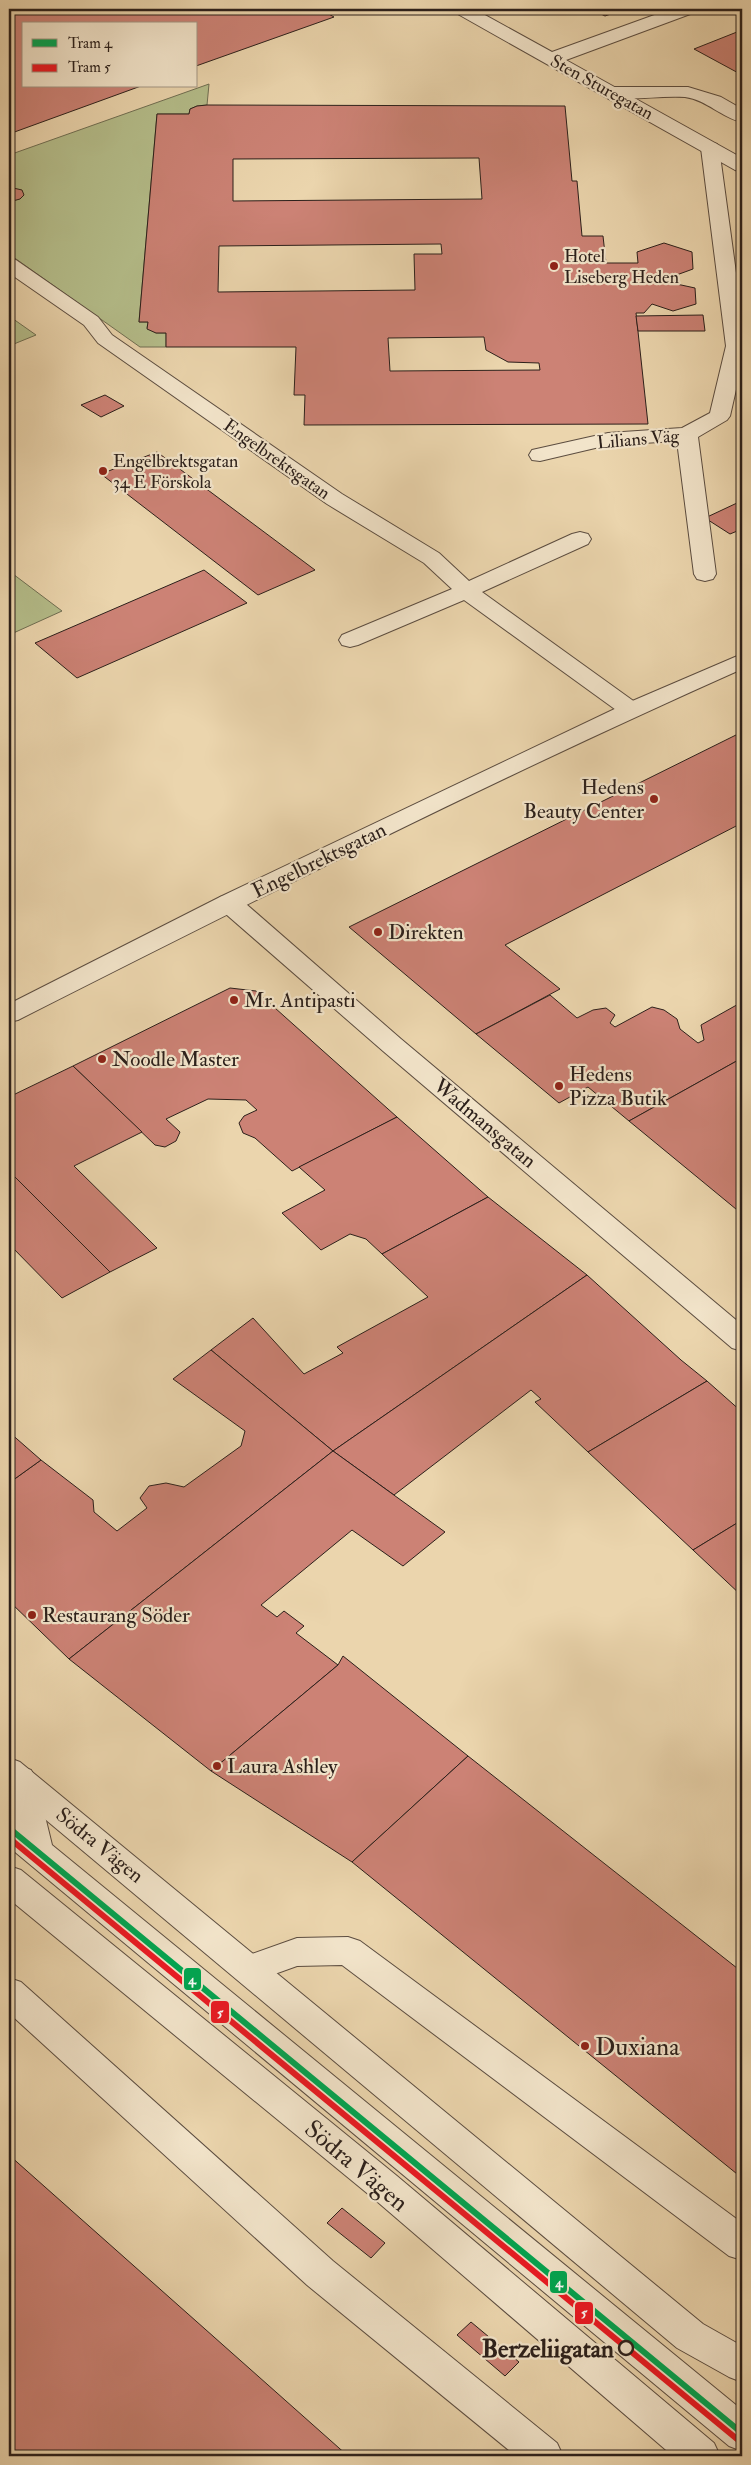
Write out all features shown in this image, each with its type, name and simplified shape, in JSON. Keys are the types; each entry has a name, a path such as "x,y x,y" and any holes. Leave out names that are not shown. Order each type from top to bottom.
{"street":[{"name":"Sten Sturegatan","path":"462,9 742,166"},
{"path":"551,59 687,9"},
{"path":"609,92 688,92 714,102 742,117"},
{"path":"687,434 720,416 736,346 710,148"},
{"name":"Engelbrektsgatan","path":"9,264 91,321 105,339 370,523 427,553 451,572 466,591 632,710"},
{"name":"Lilians Väg","path":"540,455 608,439 687,434 705,574"},
{"path":"350,640 466,591 580,539"},
{"name":"Engelbrektsgatan","path":"9,1014 230,903 632,710 740,665"},
{"name":"Wadmansgatan","path":"230,903 392,1045 742,1341"},
{"name":"Södra Vägen","path":"14,1775 38,1852"},
{"name":"Södra Vägen","path":"14,1775 690,2336 742,2365"},
{"name":"Södra Vägen","path":"9,1828 742,2433"},
{"name":"Södra Vägen","path":"9,1880 385,2187 701,2456"},
{"path":"250,1969 297,1952 348,1951 742,2244"},
{"path":"15,2005 320,2273 544,2456"}],"green space":[{"path":"209,84 207,105 190,109 189,114 157,114 139,322 148,322 147,328 156,333 166,333 166,347 140,347 9,254 9,155"},
{"path":"9,316 36,335 9,346"},
{"path":"9,571 62,611 9,635"}],"building":[{"path":"9,9 320,9 334,17 198,65 198,22 22,22 22,88 136,88 9,134"},
{"path":"591,9 625,9 605,16"},
{"path":"742,30 742,75 694,49"},
{"name":"Hotel Liseberg Heden","path":"197,106 565,106 572,181 577,181 582,236 603,236 606,263 638,263 637,252 664,243 692,252 693,269 671,277 672,283 695,288 696,304 673,311 652,304 644,313 636,313 648,424 304,425 305,395 294,395 296,347 166,347 166,333 156,333 147,329 148,322 139,322 157,114 189,114 190,109","holes":["479,158 482,199 233,201 233,159","441,244 442,254 414,254 415,290 218,292 219,246","484,337 486,350 508,362 539,363 540,370 390,371 388,338"]},
{"path":"9,187 22,190 24,195 20,199 9,202"},
{"path":"703,315 705,331 638,331 636,316"},
{"path":"105,395 124,406 101,417 81,405"},
{"path":"157,452 315,570 258,595 101,474"},
{"path":"737,503 742,507 742,529 730,534 705,518"},
{"path":"204,570 247,603 77,678 35,643"},
{"path":"742,732 742,823 505,945 560,989 476,1034 349,927"},
{"path":"230,988 256,991 397,1117 292,1171 255,1138 243,1133 239,1123 244,1116 257,1110 246,1100 208,1099 166,1119 180,1132 176,1141 165,1147 155,1145 73,1066"},
{"path":"550,995 577,1018 593,1010 606,1008 615,1015 610,1023 615,1027 652,1007 664,1010 677,1019 680,1029 698,1043 704,1040 701,1025 742,1002 742,1058 629,1121 588,1087 559,1103 476,1034"},
{"path":"742,1058 742,1214 629,1121"},
{"path":"73,1066 142,1132 74,1166 157,1248 110,1272 9,1171 9,1097"},
{"path":"397,1117 488,1197 382,1254 366,1239 350,1234 321,1250 282,1213 325,1190 299,1167"},
{"path":"9,1171 110,1272 62,1298 9,1244"},
{"path":"488,1197 587,1275 333,1451 211,1350 253,1318 304,1374 343,1353 337,1347 428,1297 382,1254"},
{"path":"587,1275 707,1381 588,1452 535,1402 541,1399 531,1390 394,1495 333,1451"},
{"path":"211,1350 333,1451 69,1659 9,1601 9,1483 41,1460 93,1500 94,1512 117,1531 147,1508 140,1498 149,1486 166,1483 184,1487 241,1446 245,1431 173,1379"},
{"path":"707,1381 742,1412 742,1520 693,1550 588,1452"},
{"path":"9,1432 41,1460 9,1483"},
{"path":"333,1451 445,1532 403,1566 352,1530 261,1605 277,1617 284,1611 304,1626 296,1633 338,1665 211,1771 69,1659"},
{"path":"742,1520 742,1596 693,1550"},
{"path":"343,1656 468,1756 352,1862 211,1771 338,1665"},
{"path":"468,1756 742,1972 742,2178 352,1862"},
{"path":"9,2155 348,2456 9,2456"},
{"path":"342,2208 385,2243 371,2258 327,2223"},
{"path":"471,2322 519,2362 505,2376 457,2335"}],"tram line":[{"name":"4","path":"9,1828 742,2433"},
{"name":"5","path":"9,1838 737,2439"}],"place":[{"name":"Hotel Liseberg Heden","path":"554,266"},
{"name":"Engelbrektsgatan 34 E Förskola","path":"103,471"},
{"name":"Hedens Beauty Center","path":"654,799"},
{"name":"Direkten","path":"378,932"},
{"name":"Mr. Antipasti","path":"234,1000"},
{"name":"Noodle Master","path":"102,1059"},
{"name":"Hedens Pizza Butik","path":"559,1086"},
{"name":"Restaurang Söder","path":"32,1615"},
{"name":"Laura Ashley","path":"217,1766"},
{"name":"Duxiana","path":"585,2046"},
{"name":"Berzeliigatan","path":"626,2348"}]}
